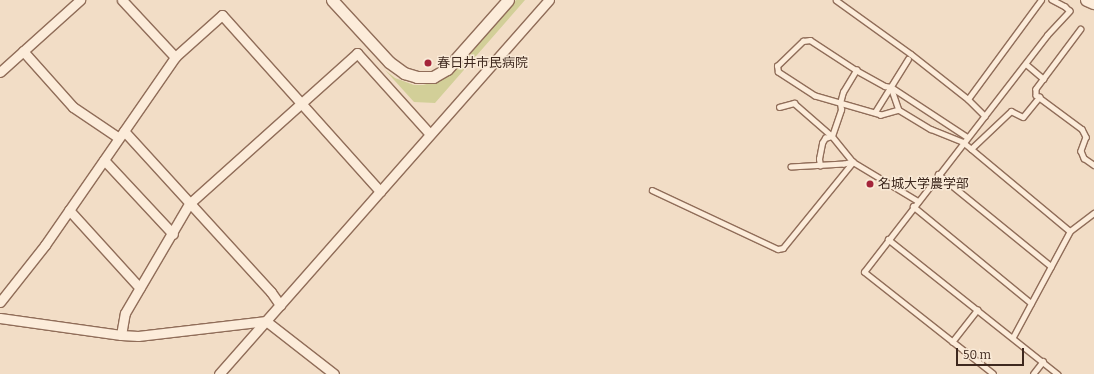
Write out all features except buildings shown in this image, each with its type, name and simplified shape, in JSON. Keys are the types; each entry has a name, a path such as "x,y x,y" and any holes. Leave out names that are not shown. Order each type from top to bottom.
{"main road":[{"path":"1087,0 1094,3"}],"street":[{"path":"0,72 80,0"},
{"path":"122,0 175,57"},
{"path":"332,0 389,62 404,73 417,77 433,77 447,69 508,0"},
{"path":"219,374 549,0"},
{"path":"0,302 45,245 175,57 222,15 380,191"},
{"path":"23,51 73,107 122,134 271,292 280,305"},
{"path":"121,335 125,313 173,234 189,204 357,53 430,134"},
{"path":"104,160 173,234"},
{"path":"69,210 140,288"},
{"path":"0,318 121,335 138,336 266,321 334,374"}],"lane":[{"path":"836,0 968,99 984,116"},
{"path":"968,99 1041,0"},
{"path":"993,374 864,272 913,206 1026,64 1047,35 1069,11 1065,6 1052,0"},
{"path":"1082,29 1036,89 1036,95 1082,129 1086,138 1081,151 1084,158 1094,165"},
{"path":"899,110 882,115 815,96 793,84 778,72 778,66 804,41 810,40 856,70 885,86 891,87 967,137"},
{"path":"875,112 908,59"},
{"path":"1026,64 1044,78"},
{"path":"832,136 841,110 840,103 848,82 856,70"},
{"path":"891,87 899,110 931,129 963,142 1070,231"},
{"path":"971,149 1011,111 1023,117 1039,97"},
{"path":"779,107 794,103 832,136 853,162 918,201"},
{"path":"820,166 819,159 822,144 825,138 832,136"},
{"path":"791,167 820,166 853,162"},
{"path":"652,190 778,249 783,248 853,162"},
{"path":"938,174 1051,266"},
{"path":"913,206 1031,303"},
{"path":"1013,338 1070,231 1094,214"},
{"path":"888,239 1058,374"},
{"path":"952,342 977,310"},
{"path":"1033,374 1043,361"}],"shaded area":[{"path":"516,0 525,0 435,103 414,102 385,70 395,78 414,85 423,85 441,80 455,70"}],"place":[{"name":"春日井市民病院","path":"428,63"},
{"name":"名城大学農学部","path":"870,184"}]}
